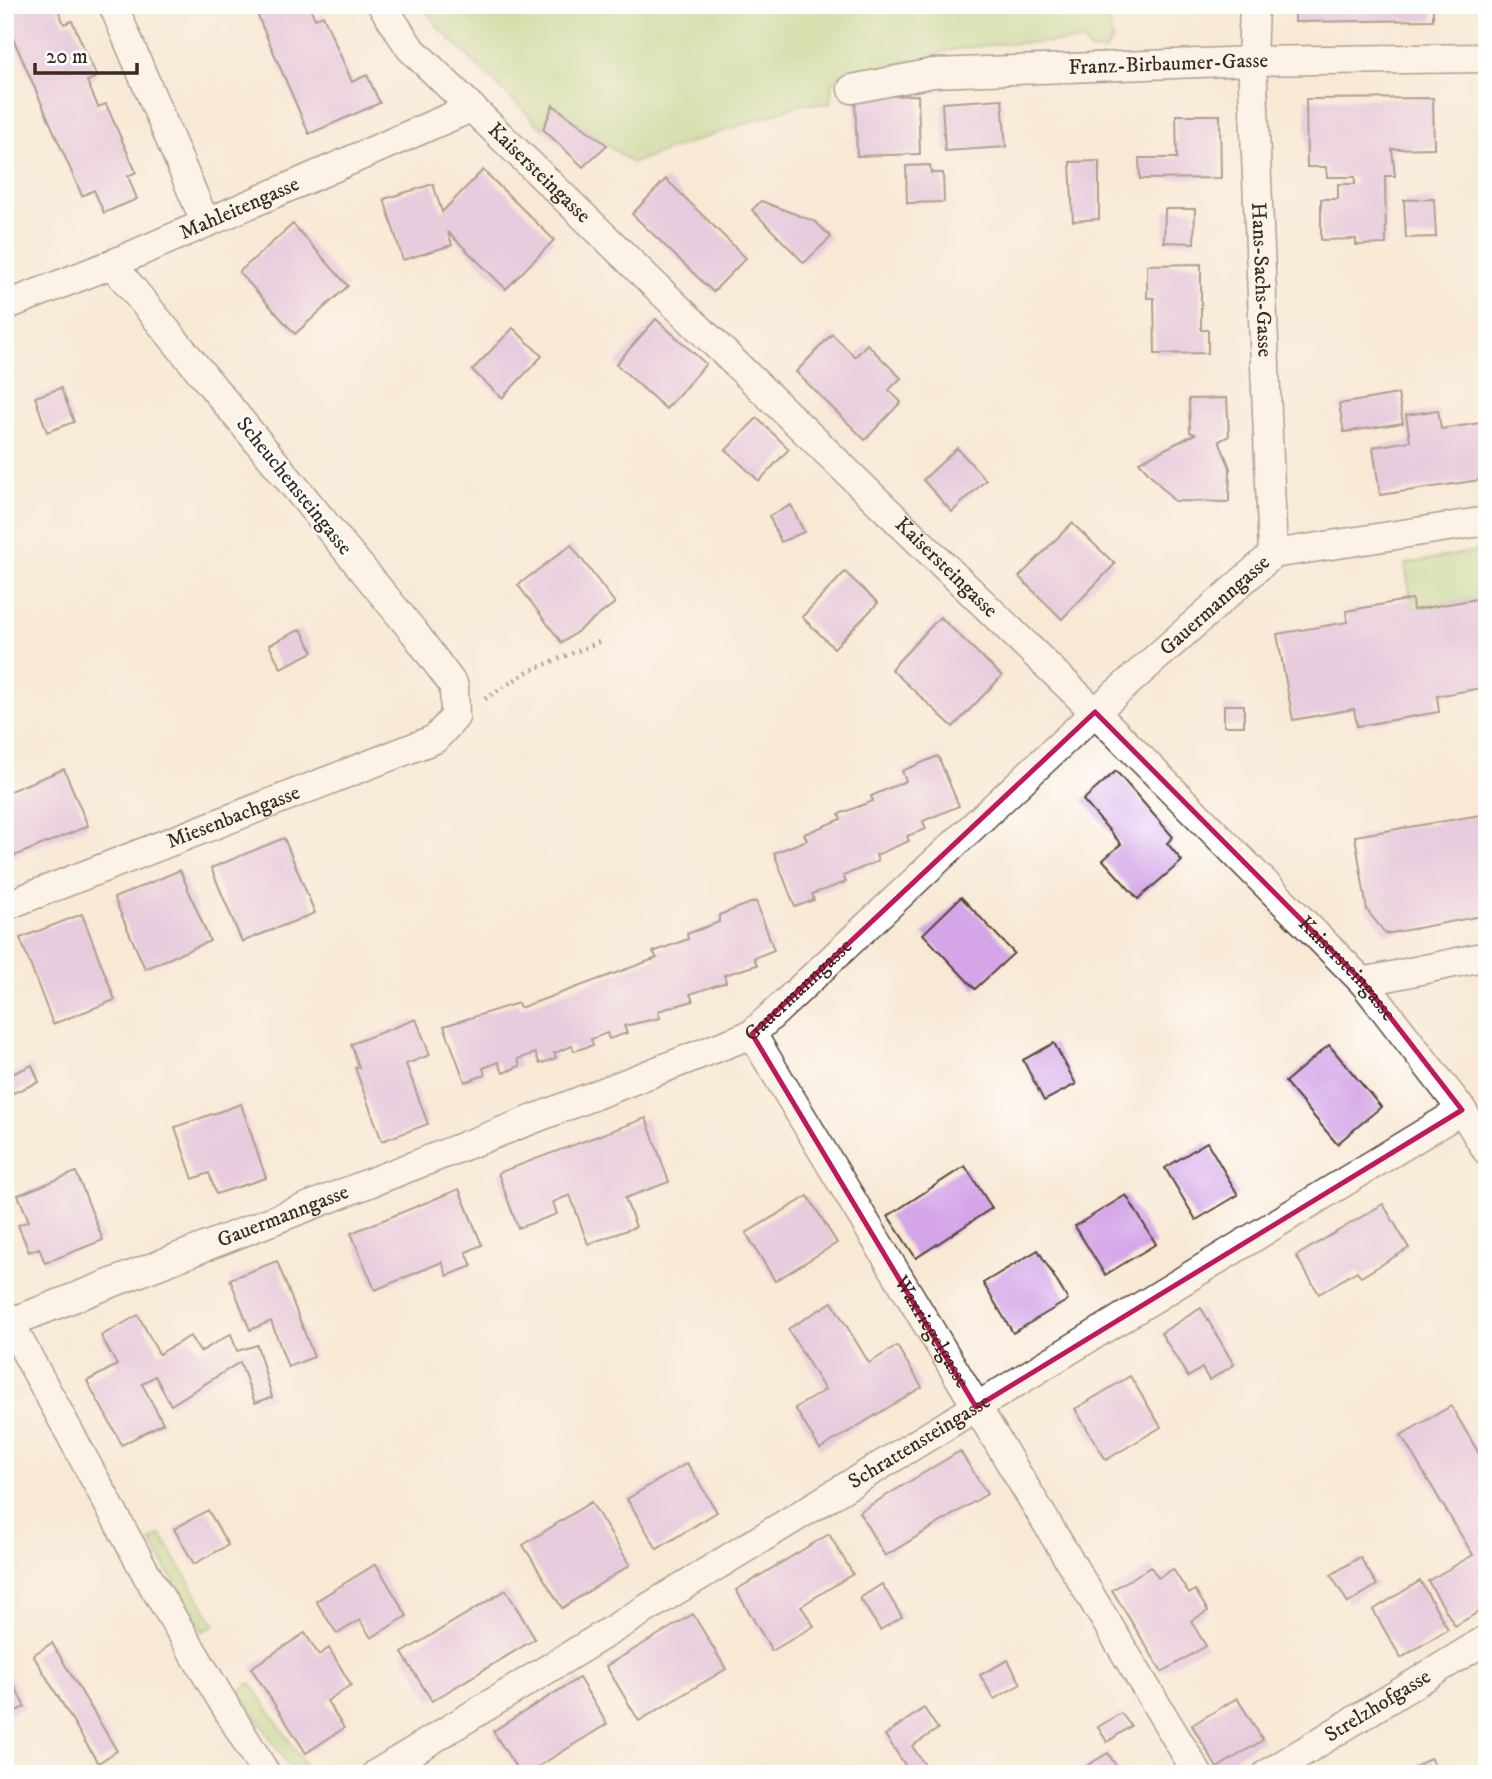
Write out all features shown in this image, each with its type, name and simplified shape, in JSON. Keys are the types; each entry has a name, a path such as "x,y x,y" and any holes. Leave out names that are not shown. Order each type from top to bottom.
{"street":[{"path":"113,5 205,222"},
{"name":"Kaisersteingasse","path":"382,5 411,48 471,108 1095,712 1363,982 1462,1110 1487,1151"},
{"name":"Hans-Sachs-Gasse","path":"1254,5 1252,61 1273,554"},
{"name":"Franz-Birbaumer-Gasse","path":"852,89 933,73 1252,61 1487,58"},
{"name":"Mahleitengasse","path":"5,306 112,264 471,108"},
{"name":"Scheuchensteingasse","path":"112,264 414,632 454,686 455,717"},
{"name":"Gauermanngasse","path":"7,1319 751,1034 1095,712 1273,554 1487,521"},
{"name":"Miesenbachgasse","path":"5,906 435,739 455,717"},
{"path":"1363,982 1487,956"},
{"name":"Waxriegelgasse","path":"751,1034 1198,1774"},
{"name":"Schrattensteingasse","path":"376,1774 1462,1110"},
{"path":"7,1319 148,1577 266,1774"},
{"name":"Strelzhofgasse","path":"1267,1774 1487,1639"}],"path":[{"path":"455,717 527,672 599,642"}],"highlighted area":[{"path":"1095,712 1363,982 1462,1110 976,1407 752,1034"}],"green space":[{"path":"422,5 1104,5 1113,40 1105,51 1091,51 1083,41 999,44 950,50 920,60 843,75 832,83 830,104 801,104 632,163 553,105 543,129 439,28"},
{"path":"1487,549 1487,653 1477,599 1413,610 1405,564"},
{"path":"161,1535 215,1625 203,1631 150,1541"},
{"path":"251,1683 311,1774 294,1774 239,1691"}],"building":[{"path":"5,5 56,5 64,24 72,21 97,77 87,81 98,107 106,104 136,172 128,176 137,199 104,213 94,190 82,196 5,20"},
{"path":"253,5 309,5 315,19 323,15 352,82 367,75 380,103 309,134"},
{"path":"1295,5 1433,5 1433,20 1295,22"},
{"path":"918,95 920,154 857,156 855,97"},
{"path":"1433,98 1434,148 1392,149 1395,176 1385,176 1386,244 1356,245 1356,239 1321,240 1321,199 1338,199 1338,184 1355,184 1355,177 1327,177 1326,167 1307,167 1306,99"},
{"path":"1002,99 1006,147 945,151 942,103"},
{"path":"553,105 607,145 583,167 543,129"},
{"path":"1176,115 1220,115 1221,178 1140,179 1139,158 1177,158"},
{"path":"1099,161 1099,219 1073,221 1070,162"},
{"path":"930,165 931,173 943,173 944,202 907,203 906,166"},
{"path":"483,170 554,240 506,289 448,232 452,245 403,260 384,199 433,184 442,212"},
{"path":"666,179 746,258 713,292 632,214"},
{"path":"1434,199 1436,237 1406,238 1404,200"},
{"path":"761,201 816,222 831,237 804,263 752,210"},
{"path":"1165,209 1195,209 1194,243 1164,242"},
{"path":"293,224 348,286 295,334 239,272"},
{"path":"1201,264 1201,330 1208,330 1208,353 1155,354 1154,298 1147,298 1147,265"},
{"path":"656,319 706,364 666,409 616,364"},
{"path":"513,328 542,356 502,398 472,370"},
{"path":"832,334 855,357 867,344 901,378 889,390 901,402 865,440 796,372"},
{"path":"1487,374 1487,394 1485,394 1482,375"},
{"path":"61,388 74,422 47,432 35,397"},
{"path":"1398,394 1403,423 1344,432 1339,404"},
{"path":"1227,398 1229,436 1219,441 1230,468 1229,502 1174,501 1139,462 1195,434 1190,432 1189,399"},
{"path":"1438,410 1441,429 1487,422 1487,479 1380,495 1373,447 1410,441 1406,415"},
{"path":"757,418 789,449 759,481 726,450"},
{"path":"957,448 986,480 952,512 923,480"},
{"path":"791,505 804,532 781,542 769,516"},
{"path":"1072,523 1115,564 1062,619 1019,577"},
{"path":"571,545 615,603 562,643 518,585"},
{"path":"845,572 878,603 834,648 802,617"},
{"path":"1412,599 1413,610 1477,599 1487,653 1487,687 1437,696 1439,712 1357,726 1354,709 1293,720 1277,634 1348,622 1346,611"},
{"path":"940,617 1002,676 953,727 891,669"},
{"path":"301,629 313,652 281,668 269,645"},
{"path":"1224,705 1244,705 1244,726 1224,726"},
{"path":"938,756 959,806 923,821 926,829 907,836 909,841 876,855 878,861 843,876 846,882 812,894 814,900 795,907 774,853 807,840 804,834 841,819 839,814 873,801 871,796 906,781 902,771"},
{"path":"64,769 88,826 7,859 5,793"},
{"path":"1116,771 1173,837 1167,843 1182,861 1138,899 1103,860 1121,844 1083,800"},
{"path":"1487,814 1487,915 1386,934 1367,910 1355,836"},
{"path":"284,838 315,913 242,942 211,868"},
{"path":"180,870 210,941 145,969 114,898"},
{"path":"961,897 1014,953 975,989 923,934"},
{"path":"756,901 774,950 754,958 757,965 724,975 726,982 690,994 693,1001 658,1011 660,1018 624,1026 627,1033 609,1039 607,1033 591,1039 593,1045 574,1051 572,1046 554,1053 556,1058 540,1064 535,1053 518,1059 520,1066 503,1073 498,1062 483,1068 485,1075 465,1082 444,1026 518,1003 520,1008 657,958 653,952 688,939 687,934 719,922 719,915"},
{"path":"82,914 115,1000 53,1024 20,938"},
{"path":"416,1019 430,1055 406,1064 428,1124 382,1141 355,1068 359,1067 351,1044"},
{"path":"1054,1043 1076,1084 1044,1101 1023,1060"},
{"path":"1329,1045 1381,1107 1337,1144 1285,1082"},
{"path":"32,1065 39,1082 6,1096 5,1077"},
{"path":"241,1104 266,1178 216,1194 209,1173 193,1179 175,1127"},
{"path":"646,1118 669,1182 625,1198 636,1227 588,1244 570,1195 553,1202 557,1214 518,1228 498,1173"},
{"path":"1207,1142 1238,1195 1196,1220 1165,1168"},
{"path":"965,1166 992,1208 916,1258 888,1216"},
{"path":"76,1172 103,1240 45,1263 39,1248 29,1252 18,1225 29,1221 18,1195"},
{"path":"459,1189 482,1245 466,1252 472,1266 447,1276 442,1262 375,1290 351,1233"},
{"path":"1126,1195 1156,1244 1105,1275 1075,1226"},
{"path":"808,1196 837,1243 775,1281 746,1233"},
{"path":"1383,1204 1409,1248 1361,1277 1357,1271 1319,1294 1296,1256"},
{"path":"1038,1250 1068,1300 1013,1333 983,1283"},
{"path":"277,1261 314,1357 288,1367 271,1321 250,1330 230,1279"},
{"path":"832,1302 869,1363 897,1346 922,1387 820,1449 795,1408 825,1390 788,1329"},
{"path":"1201,1308 1234,1365 1209,1380 1202,1368 1188,1377 1161,1333"},
{"path":"138,1315 159,1354 190,1336 200,1352 231,1334 237,1351 257,1345 272,1397 255,1403 240,1362 171,1405 155,1376 142,1384 163,1423 122,1445 87,1381 117,1365 101,1336"},
{"path":"1130,1376 1161,1427 1106,1460 1075,1409"},
{"path":"1451,1406 1487,1467 1487,1607 1455,1626 1428,1581 1473,1555 1401,1435"},
{"path":"960,1451 987,1494 885,1556 859,1512"},
{"path":"687,1463 717,1512 657,1549 627,1499"},
{"path":"591,1502 630,1565 562,1608 523,1545"},
{"path":"208,1510 228,1545 194,1564 174,1529"},
{"path":"829,1534 853,1574 801,1606 814,1626 772,1651 736,1590"},
{"path":"1360,1557 1377,1585 1348,1603 1331,1575"},
{"path":"376,1564 407,1616 371,1638 360,1620 337,1634 316,1601"},
{"path":"1151,1567 1158,1578 1173,1569 1189,1594 1195,1590 1208,1611 1191,1621 1206,1646 1162,1672 1112,1590"},
{"path":"1420,1581 1448,1629 1401,1658 1373,1610"},
{"path":"882,1584 902,1617 880,1630 860,1598"},
{"path":"506,1590 535,1639 432,1701 402,1653"},
{"path":"693,1614 726,1669 639,1721 606,1666"},
{"path":"305,1633 319,1655 329,1648 351,1685 327,1701 344,1728 306,1753 251,1668"},
{"path":"52,1643 117,1751 98,1763 33,1655"},
{"path":"1008,1660 1021,1684 994,1699 980,1675"},
{"path":"5,1667 25,1707 5,1716"},
{"path":"579,1678 607,1724 526,1774 520,1774 493,1731"},
{"path":"1237,1698 1263,1740 1217,1768 1192,1725"},
{"path":"924,1708 938,1729 912,1746 931,1774 911,1774 885,1735"},
{"path":"1121,1713 1131,1726 1107,1742 1098,1727"},
{"path":"1108,1753 1121,1774 1073,1774"},
{"path":"1430,1758 1440,1774 1404,1774"}]}
